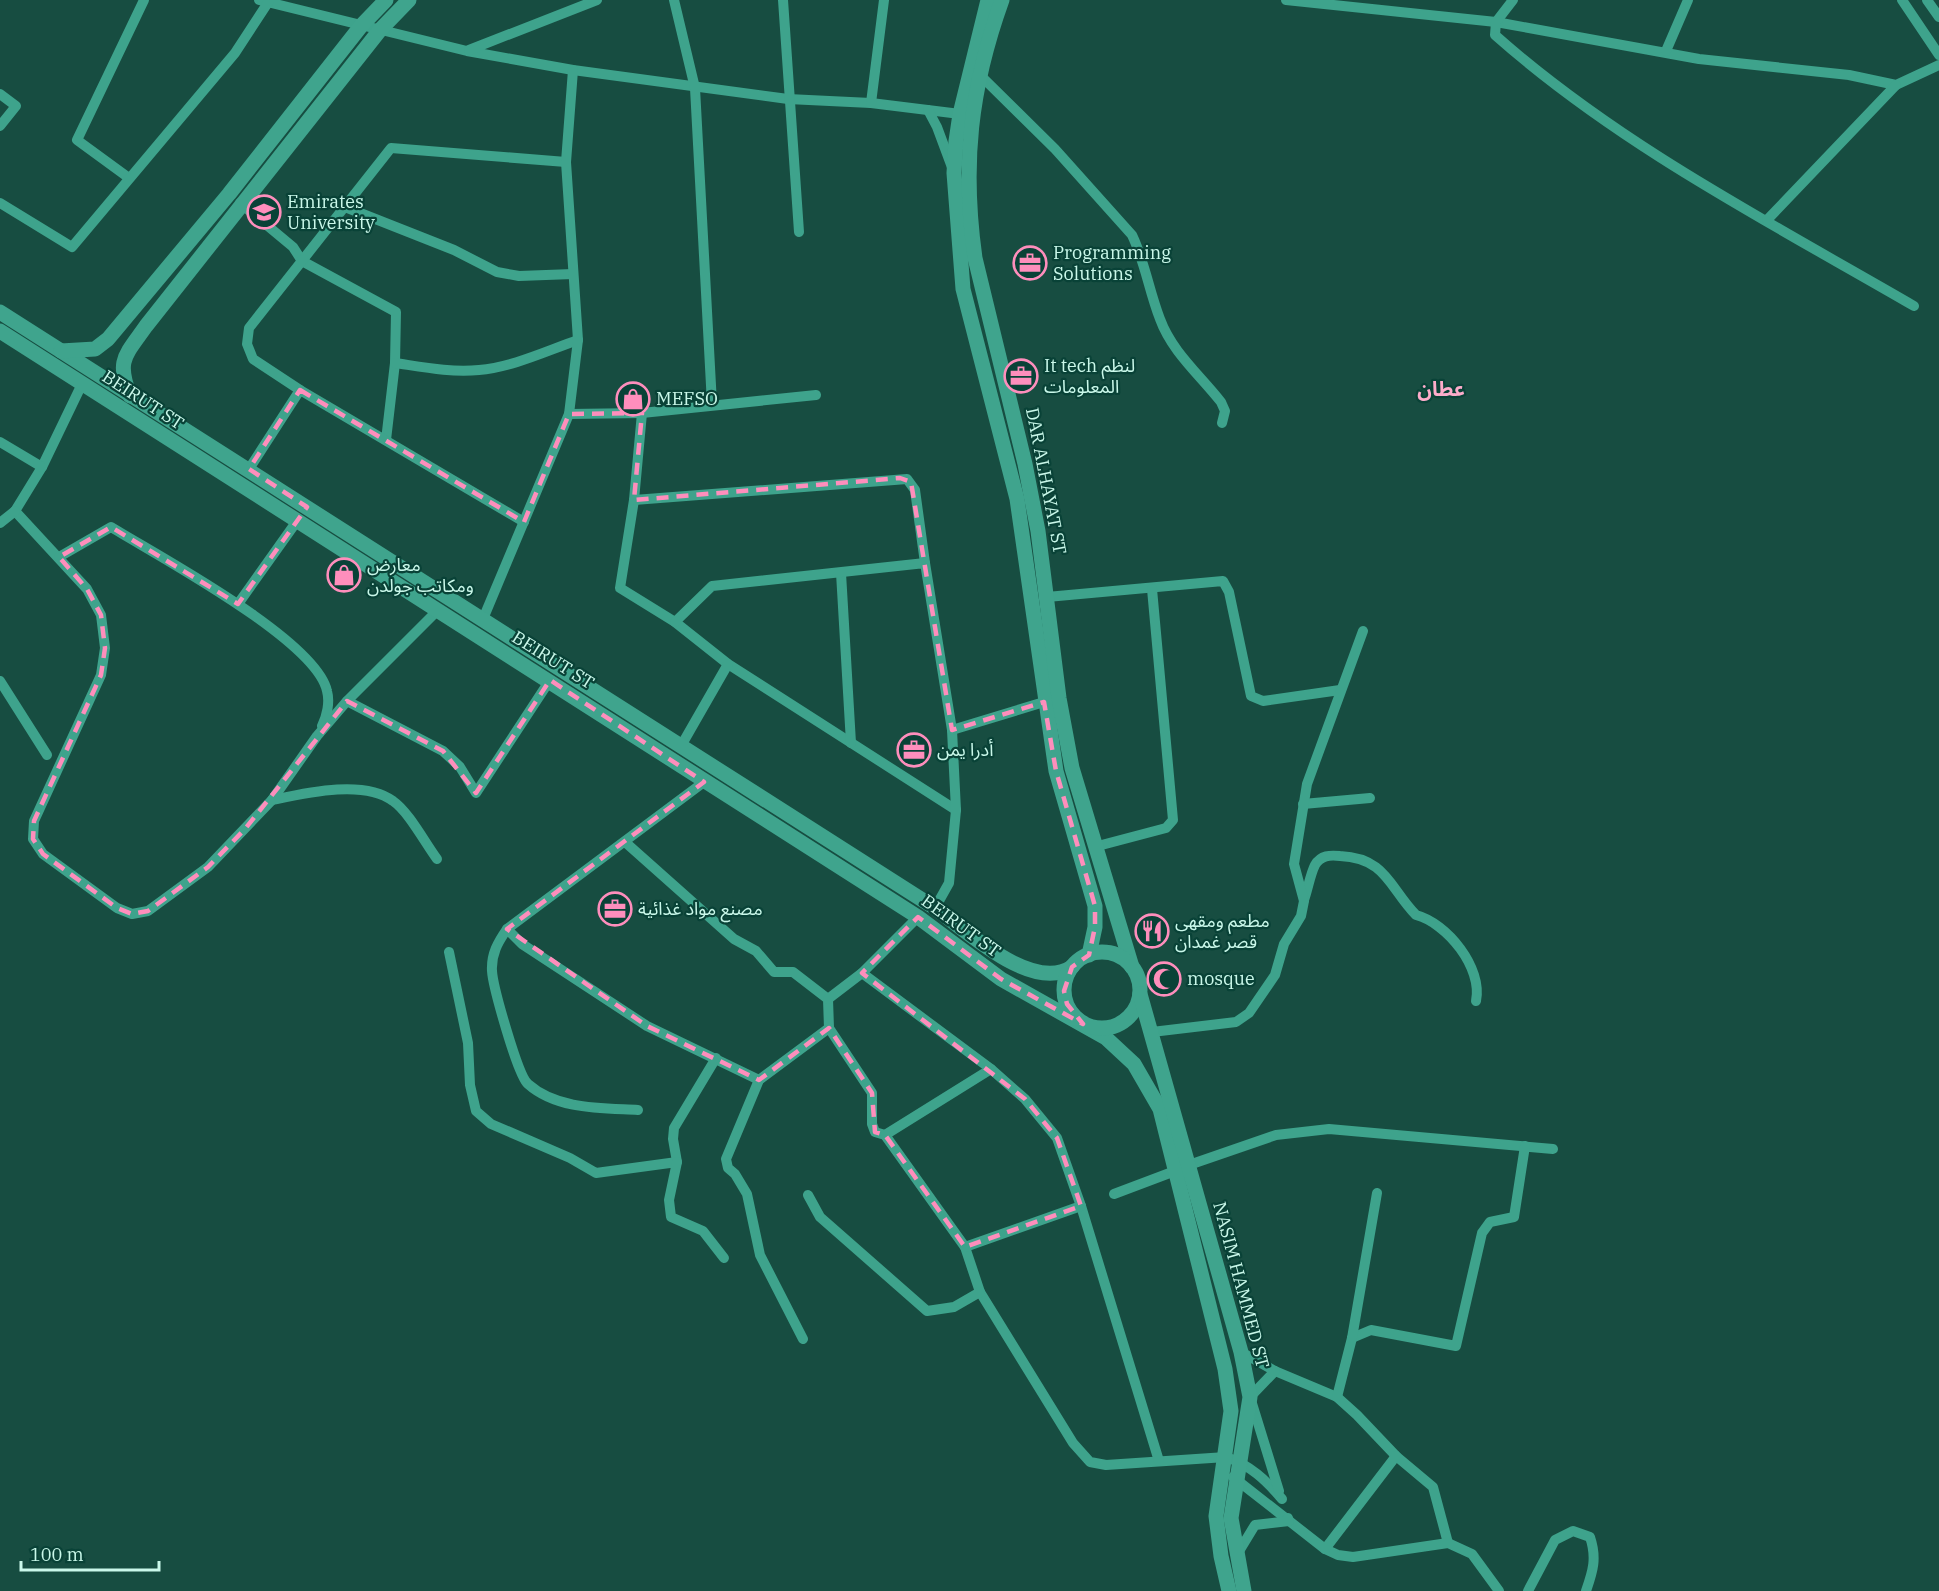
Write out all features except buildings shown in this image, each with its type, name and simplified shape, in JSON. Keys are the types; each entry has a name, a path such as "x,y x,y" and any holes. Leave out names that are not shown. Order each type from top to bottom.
{"main road":[{"path":"130,396 121,368 126,355 235,199 361,26 386,0"},
{"path":"61,351 95,349 108,339 235,199 380,30 409,0"},
{"name":"DAR ALHAYAT ST","path":"988,0 960,114 954,173 963,290 1017,499 1052,700 1094,847 1132,967"},
{"name":"DAR ALHAYAT ST","path":"1002,0 981,76 968,144 970,224 975,258 1025,464 1047,597 1056,771 1095,906 1095,927 1089,955"},
{"name":"BEIRUT ST","path":"0,312 249,469 383,566 437,611 550,680 704,782 723,784 935,908 1014,964 1030,971 1064,972 1072,967"},
{"name":"BEIRUT ST","path":"0,332 297,521 483,620 681,746 723,784 918,917 1001,979 1083,1024"},
{"path":"95,349 95,360 103,368 113,370 121,368"},
{"path":"1112,953 1132,967 1140,984 1137,1006 1119,1023 1108,1027 1083,1024 1067,1004 1064,991 1066,978 1072,967 1089,955 1112,953"},
{"name":"NASIM HAMMED ST","path":"1140,994 1152,1032 1226,1369 1231,1411 1230,1463 1239,1481 1231,1518 1236,1557 1244,1591"},
{"name":"NASIM HAMMED ST","path":"1083,1024 1106,1038 1134,1064 1160,1109 1182,1168 1241,1352 1250,1397 1216,1516 1221,1556 1229,1591"}],"street":[{"path":"129,178 77,140 144,0"},
{"path":"0,202 72,247 235,53 263,0 467,51 573,70 788,99 871,103 960,114"},
{"path":"467,51 597,0"},
{"path":"674,0 695,88 712,404"},
{"path":"783,0 788,99 799,232"},
{"path":"871,103 884,0"},
{"path":"1286,0 1496,22 1666,51 1699,59 1849,75 1896,85"},
{"path":"1513,0 1496,22 1495,34 1529,65 1650,150 1914,306"},
{"path":"1666,51 1688,0"},
{"path":"1902,0 1939,56"},
{"path":"1928,0 1939,17"},
{"path":"1767,220 1896,85 1939,65"},
{"path":"483,620 569,414 578,340 566,162 573,70"},
{"path":"981,76 1055,149 1132,235 1140,252 1160,321 1180,356 1221,402 1225,411 1222,423"},
{"path":"0,94 16,106 0,126"},
{"path":"928,110 937,127 954,173"},
{"path":"524,522 300,390 253,359 247,344 249,328 391,148 566,162"},
{"path":"235,199 292,247 302,261 396,312 395,363 386,440"},
{"path":"345,207 454,250 496,272 519,276 573,274"},
{"path":"395,363 460,371 479,370 502,366 578,340"},
{"path":"0,523 15,511 42,467 82,384"},
{"path":"249,469 300,390"},
{"path":"569,414 642,413 816,395"},
{"path":"642,413 634,500 620,588 675,621 728,664 956,810"},
{"path":"0,441 42,467"},
{"path":"634,500 907,479 915,490 952,730 956,810 949,883 935,908"},
{"path":"15,511 87,590 101,615 105,648 101,675 34,821 33,838 43,854 117,908 132,914 148,911 208,867 272,800 317,736 347,701 437,611"},
{"path":"238,604 297,521"},
{"path":"59,558 111,527 238,604 295,645 322,680 327,690 328,704 325,720 317,736"},
{"path":"675,621 712,586 925,563"},
{"path":"841,573 851,743"},
{"path":"1047,597 1152,589 1208,580 1223,581 1230,591 1251,696 1256,700 1340,690"},
{"path":"1094,847 1166,828 1173,820 1152,589"},
{"path":"1304,901 1294,864 1307,784 1363,632"},
{"path":"681,746 728,664"},
{"path":"347,701 443,751 460,767 476,793 550,680"},
{"path":"0,681 47,755"},
{"path":"952,730 1052,700"},
{"path":"638,1110 585,1107 549,1096 526,1083 507,1029 492,971 496,944 507,929 704,782"},
{"path":"272,800 333,789 380,794 395,802 437,859"},
{"path":"1303,804 1370,798"},
{"path":"625,842 734,939 756,951 774,972 793,972 828,999"},
{"path":"1152,1032 1236,1022 1249,1013 1275,975 1284,944 1301,915 1315,866 1321,858 1330,855 1364,859 1378,868 1396,886 1416,915 1428,918 1443,927 1476,975 1476,1001"},
{"path":"828,999 862,973 918,917"},
{"path":"507,929 522,944 638,1020 759,1080"},
{"path":"449,952 468,1043 470,1085 476,1111 490,1124 570,1158 596,1173 677,1162"},
{"path":"862,973 991,1069 1025,1099 1057,1138 1081,1206 1159,1461"},
{"path":"828,999 829,1028 872,1094 872,1124 875,1132 885,1135 965,1247 980,1292 1073,1443 1090,1462 1106,1465 1159,1461 1230,1463 1266,1480 1282,1499"},
{"path":"803,1339 774,1287 760,1255 747,1194 726,1159 759,1080 829,1028"},
{"path":"716,1058 674,1128 673,1139 677,1162 669,1200 671,1217 703,1231 724,1258"},
{"path":"885,1135 991,1069"},
{"path":"1114,1194 1276,1136 1329,1129 1553,1149"},
{"path":"1352,1338 1371,1330 1456,1346 1482,1233 1490,1222 1514,1217 1525,1146"},
{"path":"1337,1397 1352,1338 1377,1193"},
{"path":"808,1195 820,1217 927,1311 954,1307 980,1292"},
{"path":"965,1247 1081,1206"},
{"path":"1241,1352 1275,1371 1337,1397 1396,1456 1433,1487 1448,1543"},
{"path":"1275,1371 1250,1397 1289,1521"},
{"path":"1325,1549 1396,1456"},
{"path":"1239,1481 1325,1549 1338,1555 1353,1557 1448,1543 1472,1554 1499,1591"},
{"path":"1236,1557 1243,1541 1255,1525 1289,1521"},
{"path":"1528,1591 1555,1540 1573,1531 1590,1537 1595,1551 1595,1567 1586,1591"}],"highlighted area":[{"path":"300,390 524,522 569,414 642,413 634,500 900,478 911,482 952,730 1044,702 1056,771 1095,906 1095,927 1089,955 1072,967 1064,991 1067,1004 1083,1024 1001,979 918,917 862,973 1025,1099 1057,1138 1081,1206 965,1247 885,1135 875,1132 872,1093 829,1028 759,1080 647,1026 507,929 704,782 550,680 476,793 443,751 347,701 245,829 208,867 148,911 132,914 117,908 43,854 33,839 34,821 101,675 105,648 101,615 87,589 59,557 111,527 238,604 307,507 249,469"}],"place":[{"name":"Emirates University","path":"264,212"},
{"name":"Programming Solutions","path":"1030,263"},
{"name":"It tech لنظم المعلومات","path":"1021,376"},
{"name":"MEFSO","path":"633,399"},
{"name":"معارض ومكاتب جولدن","path":"344,575"},
{"name":"أدرا يمن","path":"914,750"},
{"name":"مصنع مواد غذائية","path":"615,909"},
{"name":"مطعم ومقهى قصر غمدان","path":"1152,931"},
{"name":"mosque","path":"1164,979"}],"district":[{"name":"عطان","path":"1441,389"}]}
